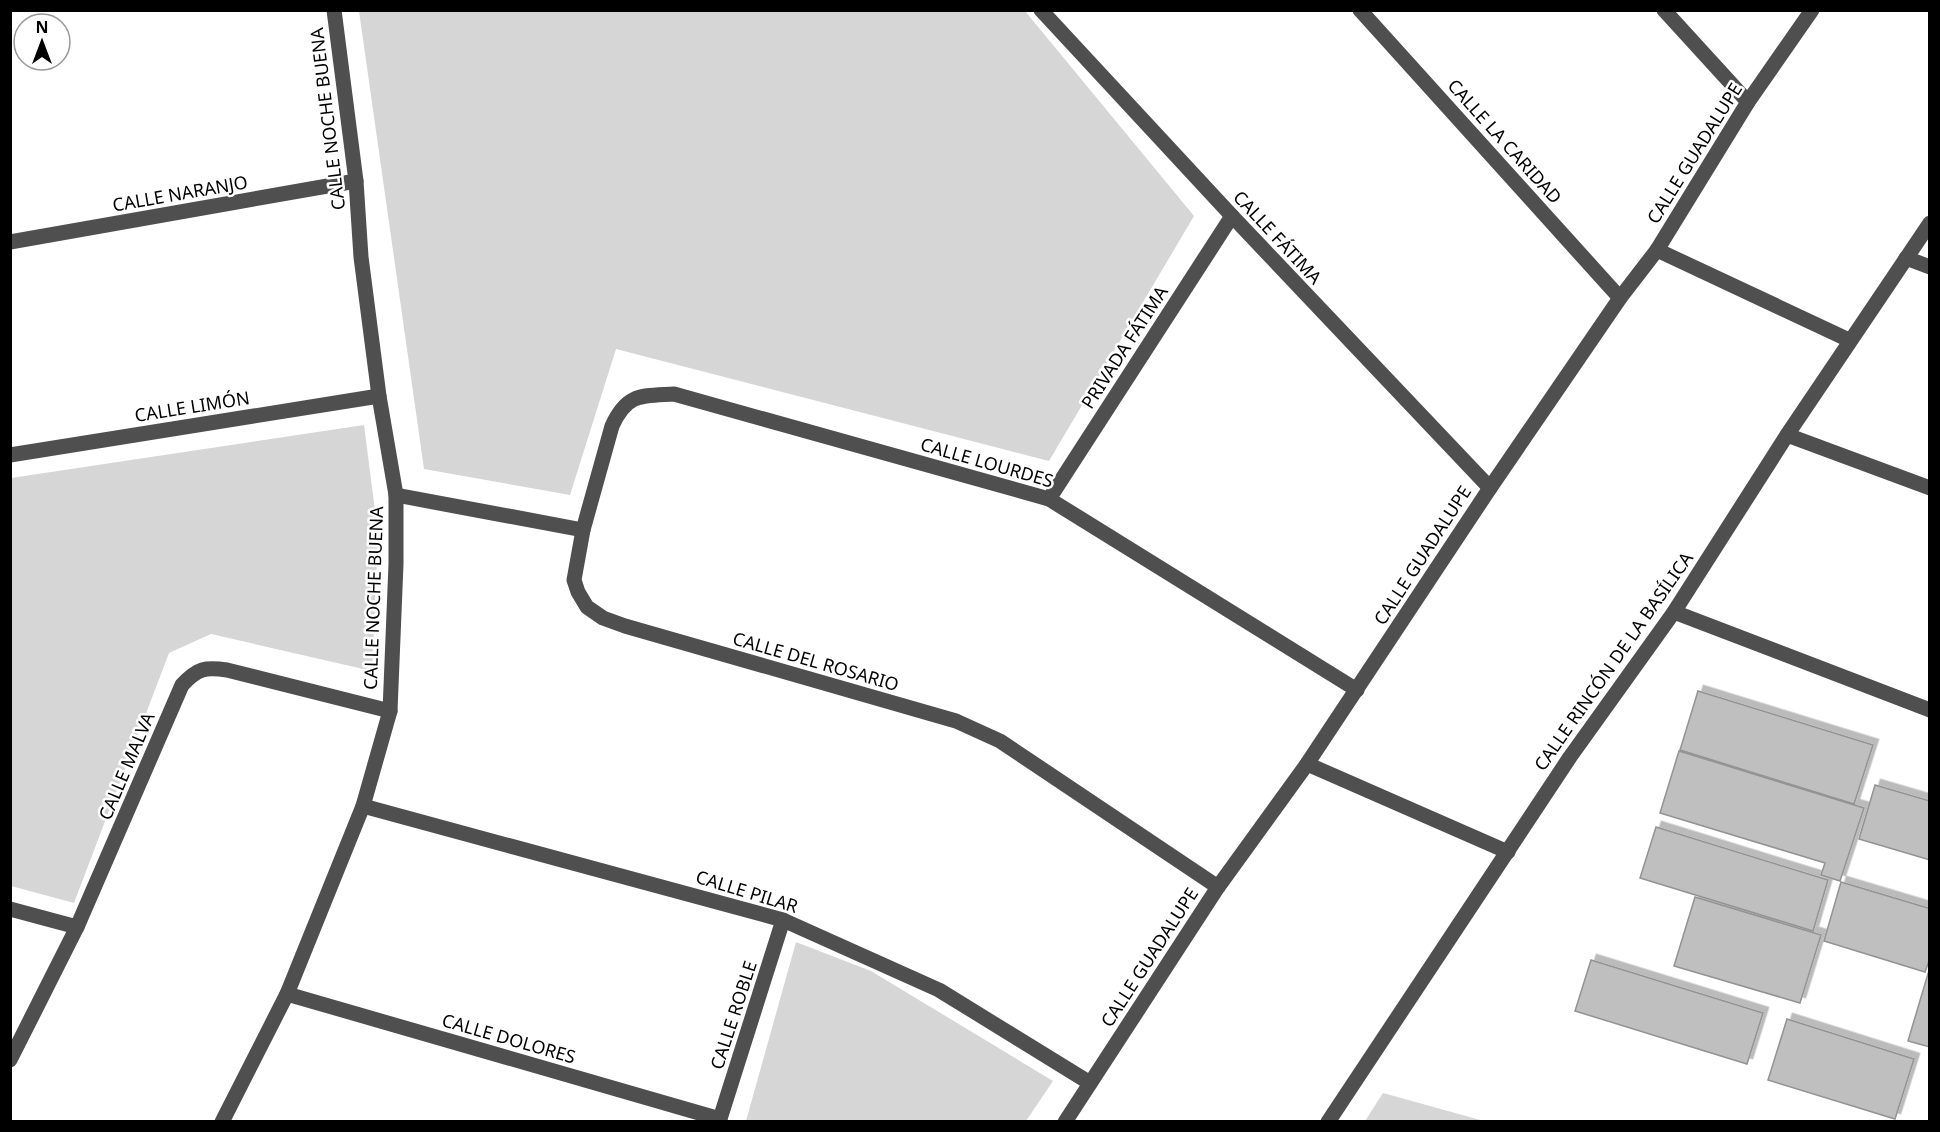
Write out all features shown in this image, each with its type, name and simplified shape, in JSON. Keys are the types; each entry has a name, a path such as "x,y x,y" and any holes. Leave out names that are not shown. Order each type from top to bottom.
{"street":[{"name":"CALLE NOCHE BUENA","path":"222,1122 287,994 363,806 390,711 396,564 396,495 379,396 361,257 356,181 334,10"},
{"name":"CALLE FÁTIMA","path":"1041,10 1232,216 1490,488"},
{"name":"CALLE LA CARIDAD","path":"1360,10 1620,298"},
{"path":"1664,10 1748,102"},
{"name":"CALLE GUADALUPE","path":"1065,1122 1218,887 1307,764 1490,488 1620,298 1657,250 1748,102 1812,10"},
{"name":"CALLE NARANJO","path":"10,243 356,181"},
{"name":"PRIVADA FÁTIMA","path":"1049,499 1232,216"},
{"name":"CALLE RINCÓN DE LA BASÍLICA","path":"1328,1122 1570,757 1674,612 1849,340 1929,223"},
{"path":"1657,250 1849,340"},
{"path":"1906,258 1929,267"},
{"name":"CALLE LOURDES","path":"634,398 674,394 1049,499 1356,690"},
{"name":"CALLE LIMÓN","path":"10,455 379,396"},
{"name":"CALLE DEL ROSARIO","path":"634,398 620,409 612,426 583,530 574,580 587,607 603,618 648,633 956,721 999,741 1218,887"},
{"path":"1787,435 1929,489"},
{"path":"396,495 583,530"},
{"path":"1674,612 1929,710"},
{"name":"CALLE MALVA","path":"10,1060 77,927 182,685 192,674 202,669 227,670 390,711"},
{"path":"1307,764 1508,852"},
{"name":"CALLE PILAR","path":"363,806 783,920 939,990 1090,1083"},
{"path":"10,909 77,927"},
{"name":"CALLE ROBLE","path":"720,1120 783,920"},
{"name":"CALLE DOLORES","path":"287,994 720,1120"}],"shaded area":[{"path":"359,11 1025,11 1194,216 1049,461 616,349 570,495 424,469"},
{"path":"364,425 378,534 372,671 211,634 169,653 74,903 11,886 11,478"},
{"path":"796,942 871,971 1053,1081 1026,1121 746,1121"},
{"path":"1383,1093 1484,1121 1365,1121"}],"building":[{"path":"1698,691 1873,745 1854,804 1680,750"},
{"path":"1679,751 1864,808 1840,881 1821,875 1825,863 1660,813"},
{"path":"1875,785 1930,801 1930,860 1859,839"},
{"path":"1656,827 1828,880 1813,931 1640,878"},
{"path":"1841,882 1928,908 1930,902 1930,958 1925,972 1824,941"},
{"path":"1695,897 1821,935 1800,1003 1674,966"},
{"path":"1591,960 1763,1013 1747,1064 1575,1011"},
{"path":"1930,967 1930,1047 1908,1041"},
{"path":"1787,1019 1914,1059 1895,1119 1768,1080"}]}
